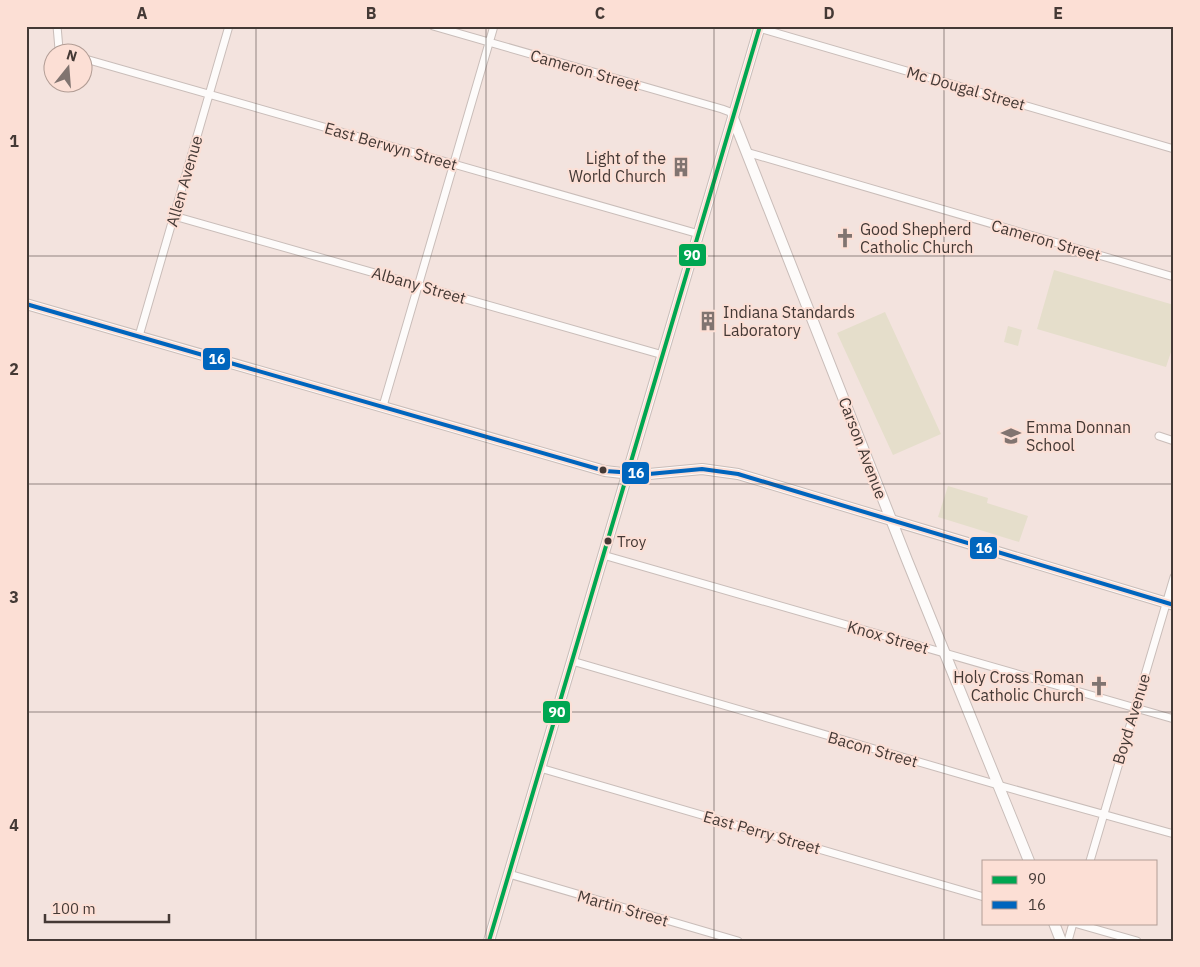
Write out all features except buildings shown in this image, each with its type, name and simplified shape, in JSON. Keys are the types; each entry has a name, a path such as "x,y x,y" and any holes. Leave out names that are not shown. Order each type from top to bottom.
{"main road":[{"path":"489,941 759,27"},
{"name":"Carson Avenue","path":"733,118 891,520 1029,860"},
{"path":"26,304 605,470 628,474 654,474 702,469 738,474 1170,604"},
{"path":"1054,924 1061,941"}],"street":[{"path":"57,26 58,42"},
{"name":"Allen Avenue","path":"139,336 229,26"},
{"name":"Cameron Street","path":"433,26 722,109 730,112 733,118"},
{"path":"383,406 494,26"},
{"name":"Mc Dougal Street","path":"759,27 1174,149"},
{"name":"East Berwyn Street","path":"92,61 699,234"},
{"name":"Cameron Street","path":"746,152 1174,276"},
{"name":"Albany Street","path":"174,216 663,355"},
{"path":"1159,436 1174,441"},
{"name":"Knox Street","path":"603,555 1174,719"},
{"name":"Boyd Avenue","path":"1090,860 1134,708 1170,604 1174,577"},
{"name":"Bacon Street","path":"572,661 998,785 1174,834"},
{"name":"East Perry Street","path":"540,768 982,896"},
{"name":"Martin Street","path":"509,874 738,941"},
{"path":"1068,941 1074,924"},
{"path":"1077,924 1136,941"}],"shaded area":[{"path":"1054,270 1174,305 1174,343 1166,367 1037,329"},
{"path":"885,312 941,434 893,455 837,333"},
{"path":"1008,326 1022,330 1018,346 1004,342"},
{"path":"948,486 988,498 987,503 1028,516 1019,542 938,517"}],"transit line":[{"name":"90","path":"489,941 760,26"},
{"name":"16","path":"26,304 605,471 649,474 702,469 738,474 1174,605"}],"place":[{"name":"Light of the World Church","path":"681,167"},
{"name":"Good Shepherd Catholic Church","path":"845,238"},
{"name":"Indiana Standards Laboratory","path":"708,321"},
{"name":"Emma Donnan School","path":"1011,436"},
{"name":"Troy","path":"608,541"},
{"name":"Holy Cross Roman Catholic Church","path":"1099,686"}]}
